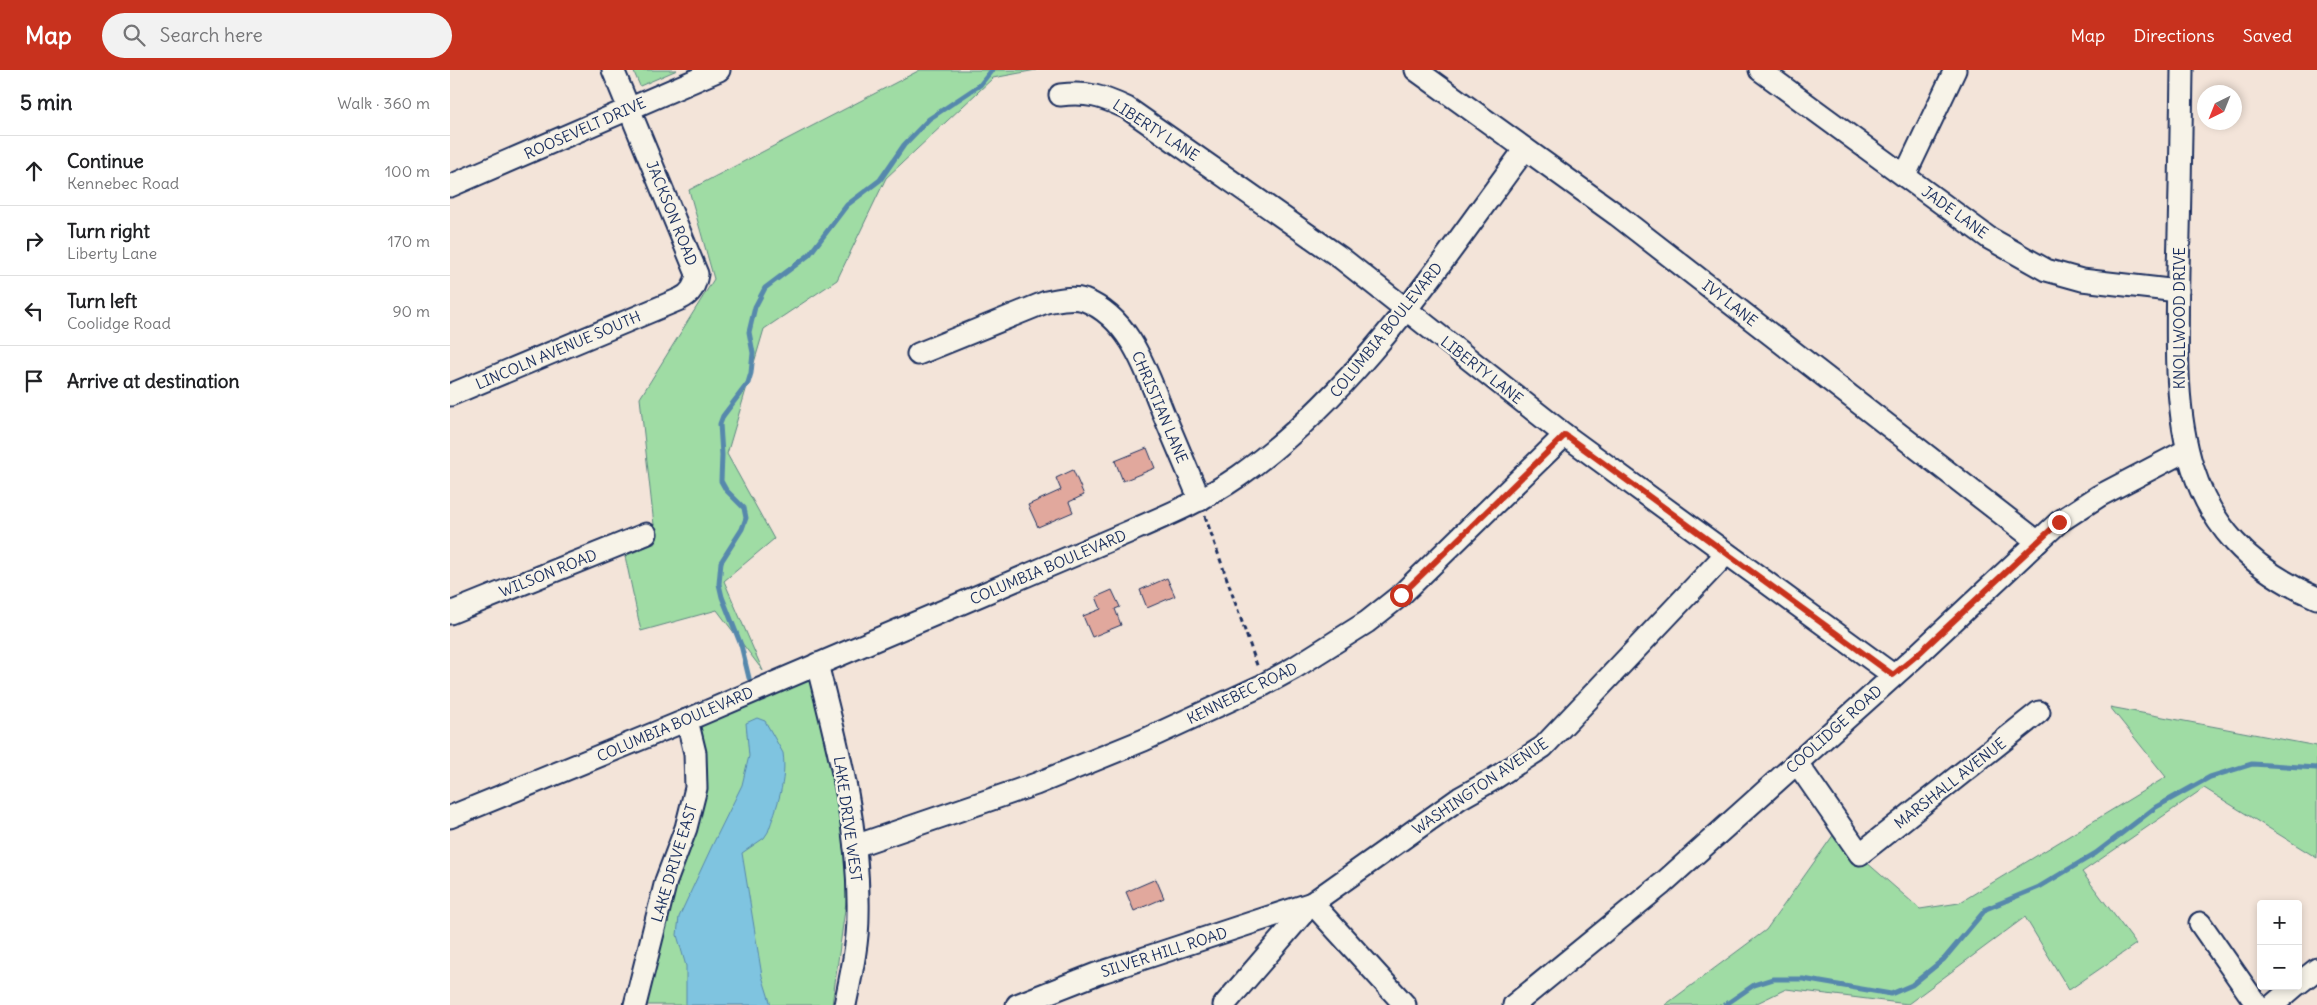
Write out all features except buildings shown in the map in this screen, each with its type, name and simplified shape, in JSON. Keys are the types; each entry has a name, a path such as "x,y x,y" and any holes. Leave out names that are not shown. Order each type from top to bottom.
{"street":[{"name":"JACKSON ROAD","path":"614,70 697,274 696,282 688,295 666,305"},
{"name":"ROOSEVELT DRIVE","path":"450,186 719,70"},
{"name":"IVY LANE","path":"1416,70 1617,215 2038,542"},
{"name":"JADE LANE","path":"1760,70 1990,238 2046,270 2082,280 2178,291"},
{"path":"1905,176 1955,70"},
{"name":"KNOLLWOOD DRIVE","path":"2182,70 2176,364 2183,435 2196,481 2214,514 2240,547 2264,570 2317,598"},
{"name":"LIBERTY LANE","path":"1060,95 1080,93 1102,96 1127,108 1341,258 1565,435 1893,675"},
{"name":"COLUMBIA BOULEVARD","path":"450,816 687,720 1131,532 1200,500 1238,477 1286,440 1328,400 1406,309 1525,149"},
{"name":"CHRISTIAN LANE","path":"918,354 1046,302 1068,298 1082,299 1102,309 1119,326 1138,352 1200,500"},
{"name":"LINCOLN AVENUE SOUTH","path":"450,395 666,305"},
{"name":"KENNEBEC ROAD","path":"855,846 1036,784 1144,740 1263,685 1332,645 1401,595 1565,435"},
{"name":"COOLIDGE ROAD","path":"1514,1005 1662,884 2059,522 2099,496 2187,450"},
{"name":"WILSON ROAD","path":"450,613 646,534"},
{"name":"WASHINGTON AVENUE","path":"1224,1005 1312,903 1460,798 1543,746 1726,554"},
{"name":"LAKE DRIVE WEST","path":"817,664 845,776 855,846 858,916 853,964 845,1005"},
{"name":"MARSHALL AVENUE","path":"1796,763 1860,854 2039,712"},
{"name":"LAKE DRIVE EAST","path":"635,1005 666,881 686,828 696,788 696,753 687,720"},
{"path":"1312,903 1405,1005"},
{"name":"SILVER HILL ROAD","path":"1017,1005 1096,974 1312,903"},
{"path":"2200,923 2257,1005"},
{"path":"2302,981 2317,969"},
{"path":"2273,1005 2291,990"}],"path":[{"path":"1200,500 1263,685"}],"green space":[{"path":"633,70 677,70 640,86"},
{"path":"920,70 1036,70 993,78 886,178 837,280 764,329 727,454 774,539 724,581 763,671 717,610 641,631 625,556 656,543 640,398 714,279 689,190"},
{"path":"823,673 854,843 832,1005 629,1005 699,798 698,725"},
{"path":"2110,707 2317,746 2317,858 2204,788 2082,872 2136,944 2069,990 2025,917 1908,1004 1786,989 1753,1005 1665,1005 1766,930 1834,834 1920,909 1959,903 2166,777"}],"water":[{"path":"757,718 765,721 783,753 784,763 780,793 768,832 764,838 742,853 762,976 771,1005 686,1005 686,966 677,935 679,917 742,785 749,756 746,723"}],"waterway":[{"path":"749,678 741,645 722,597 719,584 721,562 742,529 746,518 744,508 726,490 721,481 720,424 723,416 748,383 751,373 753,353 749,332 755,307 765,288 809,255 847,205 880,180 904,145 929,119 980,85 992,70"},
{"path":"1725,1005 1754,985 1773,979 1803,979 1891,994 1912,985 1944,959 1986,909 2039,887 2096,853 2156,807 2210,777 2252,764 2317,768"}],"route":[{"path":"1401,595 1565,435 1893,675 1916,656 2059,522"}]}
